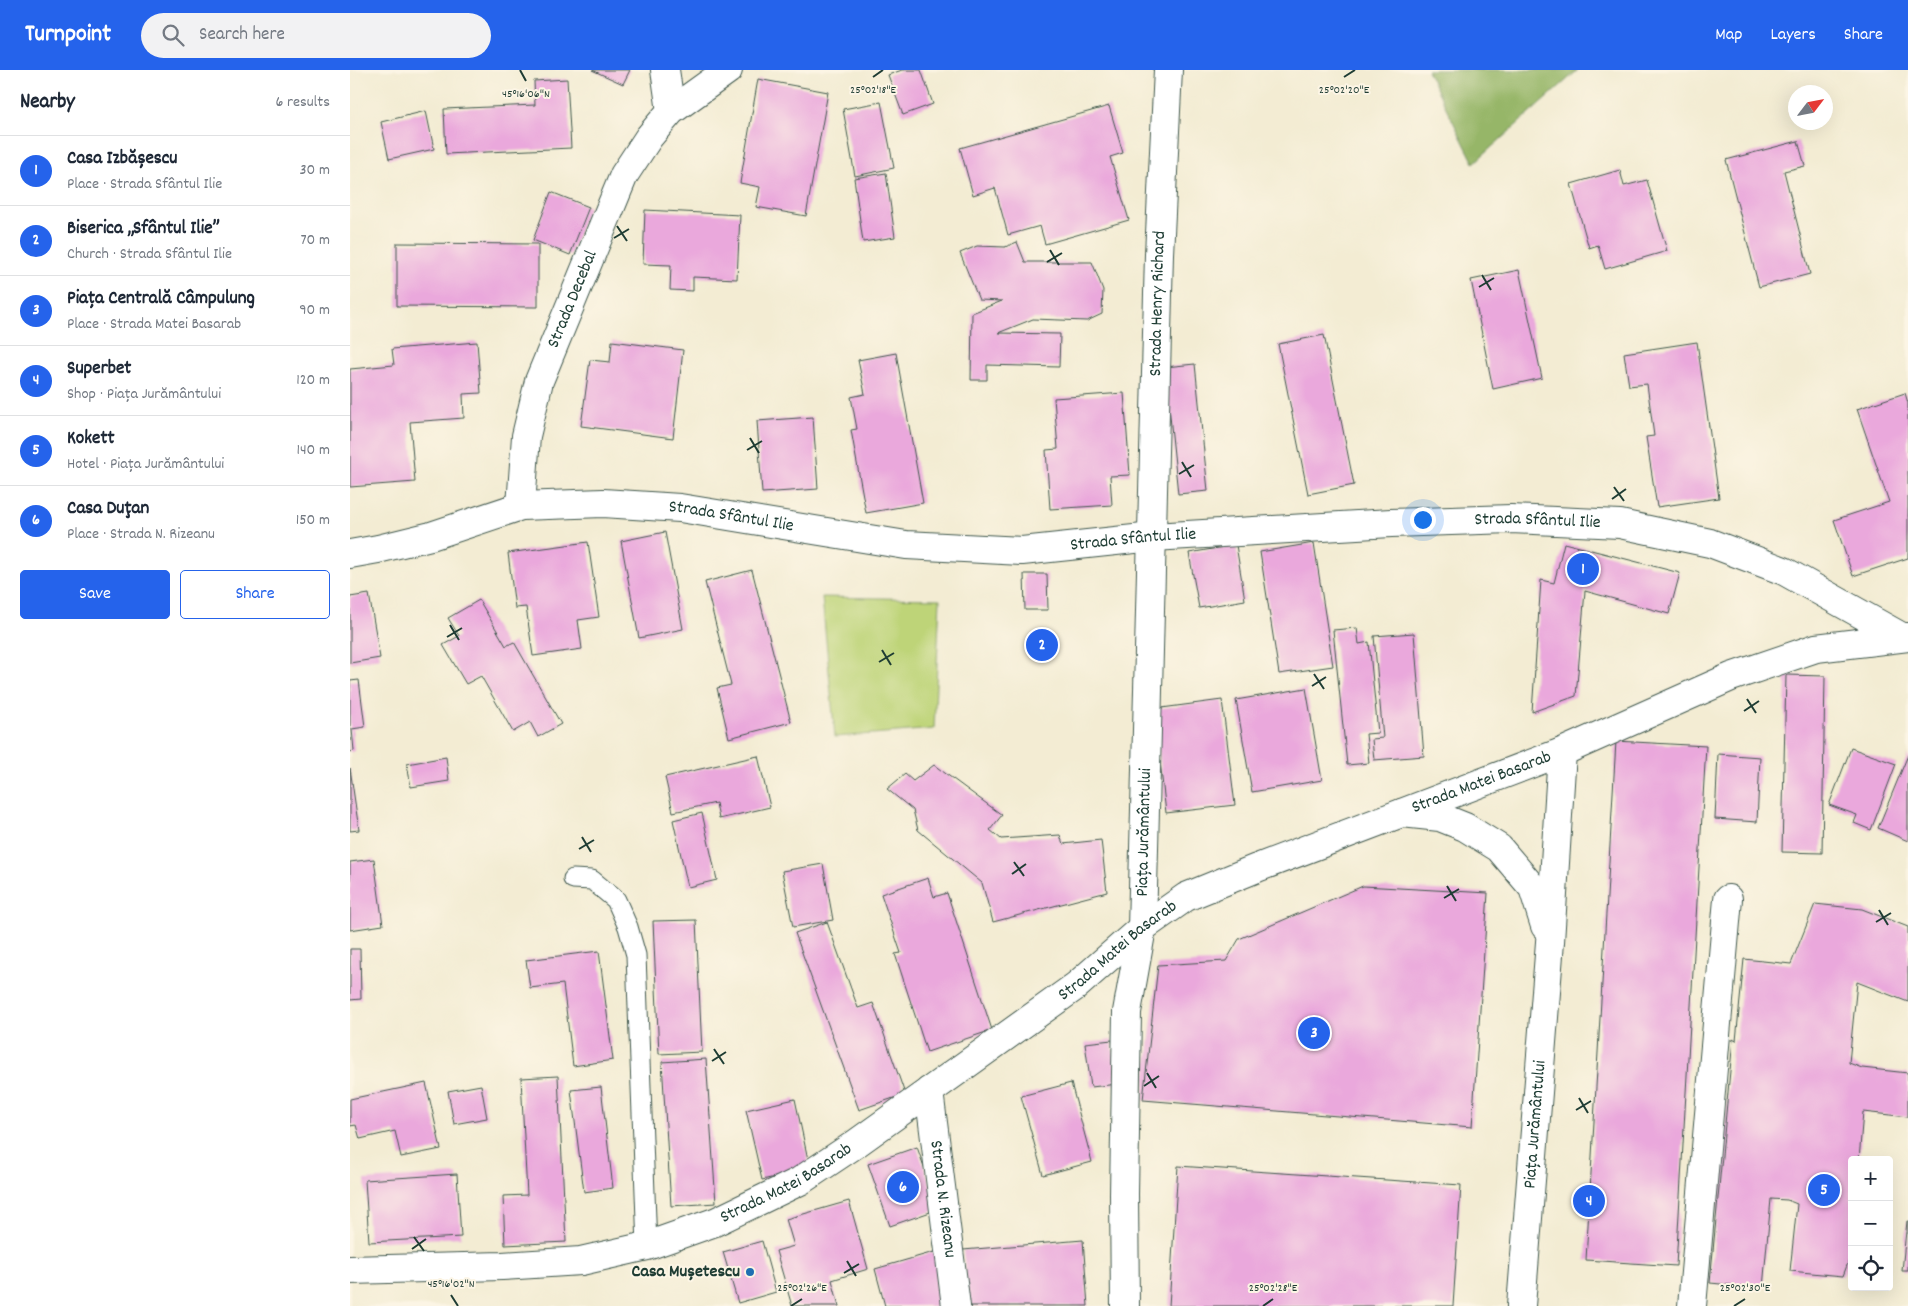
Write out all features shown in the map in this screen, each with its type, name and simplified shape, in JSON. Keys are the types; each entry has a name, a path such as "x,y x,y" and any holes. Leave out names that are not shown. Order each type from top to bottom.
{"street":[{"path":"665,70 671,111"},
{"name":"Strada Decebal","path":"521,506 526,436 540,381 624,175 649,138 671,111 728,70"},
{"name":"Strada Henry Richard","path":"1153,537 1160,254 1168,70"},
{"name":"Strada Sfântul Ilie","path":"350,554 431,536 521,506 603,503 680,508 916,546 1022,551 1153,537 1391,523 1511,519 1620,524 1710,543 1784,571 1905,637"},
{"name":"Piața Jurământului","path":"1125,1306 1124,1194 1127,1012 1142,928 1153,537"},
{"name":"Strada Matei Basarab","path":"350,1270 502,1266 581,1261 647,1246 715,1222 800,1181 1076,986 1142,928 1186,897 1266,864 1562,752 1731,677 1816,648 1905,637"},
{"name":"Piața Jurământului","path":"1521,1306 1550,942 1562,752"},
{"name":"Piața Jurământului","path":"1402,813 1440,817 1465,827 1499,848 1533,888 1550,942"},
{"path":"1692,1306 1728,899"},
{"name":"Strada N. Rizeanu","path":"929,1091 956,1306"}],"lane":[{"path":"573,879 592,880 616,900 628,927 636,955 647,1246"}],"green space":[{"path":"1427,70 1578,70 1474,163"},
{"path":"822,597 940,599 934,729 835,737"}],"building":[{"path":"592,70 630,70 623,84"},
{"path":"902,70 921,70 933,104 903,115 888,75"},
{"path":"567,79 571,148 446,154 444,109 535,105 534,81"},
{"path":"758,79 828,92 806,216 756,207 760,187 740,183"},
{"path":"881,102 894,168 855,176 843,109"},
{"path":"1109,106 1123,153 1110,157 1129,220 1045,244 1040,226 1008,235 995,188 973,195 960,148"},
{"path":"426,111 434,149 389,159 381,122"},
{"path":"1798,141 1805,166 1784,171 1810,274 1759,287 1726,160"},
{"path":"1620,170 1624,186 1647,180 1667,251 1605,269 1598,245 1589,248 1571,184"},
{"path":"886,173 895,237 863,242 854,178"},
{"path":"551,192 589,207 570,255 533,240"},
{"path":"645,210 740,215 737,279 693,277 693,291 670,290 671,265 643,264"},
{"path":"1017,242 1025,262 1092,262 1103,290 1102,314 1087,321 1033,319 998,333 1060,334 1059,367 987,365 987,380 971,380 972,313 1002,301 979,300 960,253 977,246 1005,247"},
{"path":"397,243 538,244 538,307 397,306"},
{"path":"1519,270 1542,378 1493,389 1471,280"},
{"path":"1324,335 1354,485 1308,494 1278,344"},
{"path":"612,341 683,350 673,438 581,426 590,360 610,362"},
{"path":"477,342 481,393 463,394 464,418 410,422 415,482 350,487 350,369 394,365 392,349"},
{"path":"1697,342 1719,498 1657,507 1646,437 1654,436 1647,384 1629,386 1624,353"},
{"path":"896,353 923,503 866,513 851,430 857,429 851,397 865,394 858,360"},
{"path":"1195,364 1208,491 1178,494 1165,367"},
{"path":"1124,393 1130,475 1110,476 1112,505 1050,509 1046,450 1058,449 1054,398"},
{"path":"1905,393 1908,403 1908,558 1853,576 1834,520 1889,502 1857,409"},
{"path":"813,417 818,489 762,493 757,421"},
{"path":"665,532 683,629 639,638 621,541"},
{"path":"588,542 599,617 578,620 582,649 533,656 526,607 515,608 508,553"},
{"path":"1314,543 1333,666 1279,674 1260,552"},
{"path":"1564,543 1680,573 1669,614 1585,591 1576,696 1532,712 1541,580 1554,583"},
{"path":"1236,545 1245,600 1199,608 1189,553"},
{"path":"752,570 791,722 729,738 717,688 731,685 705,582"},
{"path":"1024,574 1047,574 1048,610 1025,610"},
{"path":"369,594 380,658 350,663 350,597"},
{"path":"479,600 506,646 514,642 561,724 538,737 530,722 513,732 481,676 466,684 443,645 459,636 448,618"},
{"path":"1357,628 1359,644 1369,642 1378,733 1366,734 1369,763 1347,765 1333,630"},
{"path":"1414,633 1424,756 1374,760 1372,739 1383,738 1374,636"},
{"path":"1786,675 1825,676 1822,853 1782,852"},
{"path":"359,680 365,727 352,729 354,751 350,752 350,681"},
{"path":"1306,688 1322,780 1252,792 1236,700"},
{"path":"1222,700 1235,805 1166,813 1154,709"},
{"path":"1616,741 1706,746 1676,1266 1586,1260"},
{"path":"1851,748 1896,764 1871,830 1854,823 1857,815 1829,805"},
{"path":"1718,754 1760,757 1757,822 1715,819"},
{"path":"1908,755 1908,841 1878,828"},
{"path":"758,756 770,807 719,819 716,803 673,812 665,777"},
{"path":"446,757 449,781 411,787 407,764"},
{"path":"934,765 1002,815 990,830 1001,839 1060,835 1063,844 1101,840 1107,892 993,922 982,883 918,830 913,810 887,789 905,774 913,781"},
{"path":"350,768 359,830 350,831"},
{"path":"702,813 717,880 688,887 673,820"},
{"path":"374,859 383,925 350,930 350,862"},
{"path":"823,864 833,920 793,927 782,871"},
{"path":"928,878 934,897 947,893 992,1030 927,1052 895,954 901,953 881,894"},
{"path":"1363,886 1488,893 1472,1127 1143,1100 1158,965 1226,961 1239,939"},
{"path":"1815,904 1862,909 1908,927 1908,1002 1857,982 1849,1063 1862,1068 1908,1073 1908,1117 1863,1112 1859,1156 1848,1156 1848,1263 1843,1276 1790,1271 1797,1204 1787,1200 1771,1199 1763,1288 1710,1283 1733,1039 1736,1041 1744,959 1791,964"},
{"path":"696,920 702,1052 659,1054 653,921"},
{"path":"827,922 858,1008 873,1003 905,1094 859,1110 795,933"},
{"path":"350,949 360,949 361,999 350,1000"},
{"path":"599,951 613,1060 573,1066 563,984 530,988 526,960"},
{"path":"1112,1040 1118,1084 1091,1087 1085,1043"},
{"path":"706,1059 716,1203 671,1206 662,1062"},
{"path":"558,1076 566,1242 505,1245 503,1196 527,1195 521,1078"},
{"path":"426,1083 441,1149 401,1157 395,1131 360,1139 356,1125 350,1126 350,1099"},
{"path":"1071,1083 1092,1162 1043,1175 1021,1096"},
{"path":"481,1085 487,1118 454,1124 448,1091"},
{"path":"601,1087 613,1188 584,1192 571,1090"},
{"path":"795,1099 810,1169 762,1180 746,1110"},
{"path":"917,1147 939,1209 890,1226 868,1164"},
{"path":"1178,1166 1461,1185 1453,1306 1169,1306"},
{"path":"457,1174 461,1237 369,1242 365,1180"},
{"path":"849,1201 868,1269 832,1280 839,1306 792,1306 776,1251 794,1246 786,1219"},
{"path":"1907,1221 1908,1271 1902,1271"},
{"path":"1083,1240 1088,1306 968,1306 963,1250"},
{"name":"Casa Mușetescu","path":"762,1241 776,1292 738,1303 723,1252"},
{"path":"934,1252 948,1306 885,1306 875,1269"}],"place":[{"name":"Casa Izbășescu","path":"1583,569"},
{"name":"Biserica „Sfântul Ilie”","path":"1042,645"},
{"name":"Piața Centrală Câmpulung","path":"1314,1033"},
{"name":"Casa Duţan","path":"903,1187"},
{"name":"Kokett","path":"1824,1190"},
{"name":"Superbet","path":"1589,1201"},
{"name":"Casa Mușetescu","path":"750,1272"}]}
